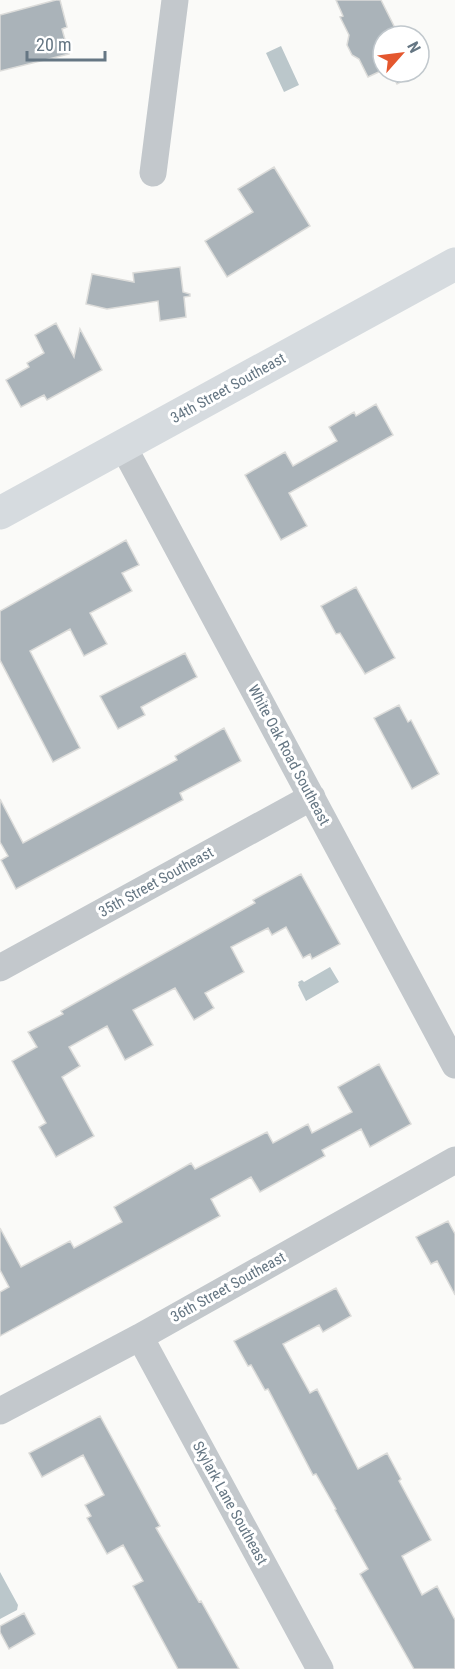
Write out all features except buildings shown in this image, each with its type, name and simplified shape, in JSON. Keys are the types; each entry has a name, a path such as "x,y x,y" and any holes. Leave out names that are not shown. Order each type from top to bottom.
{"street":[{"path":"153,173 175,0"},
{"name":"34th Street Southeast","path":"0,513 455,264"},
{"name":"White Oak Road Southeast","path":"123,446 455,1065"},
{"name":"35th Street Southeast","path":"0,968 312,797"},
{"name":"36th Street Southeast","path":"0,1411 140,1337 455,1160"},
{"name":"Skylark Lane Southeast","path":"140,1337 320,1669"}],"shaded area":[{"path":"281,46 299,85 284,92 266,53"},
{"path":"330,967 339,982 306,1001 298,982 302,980 304,982"},
{"path":"0,1572 18,1605 17,1610 0,1619"}]}
